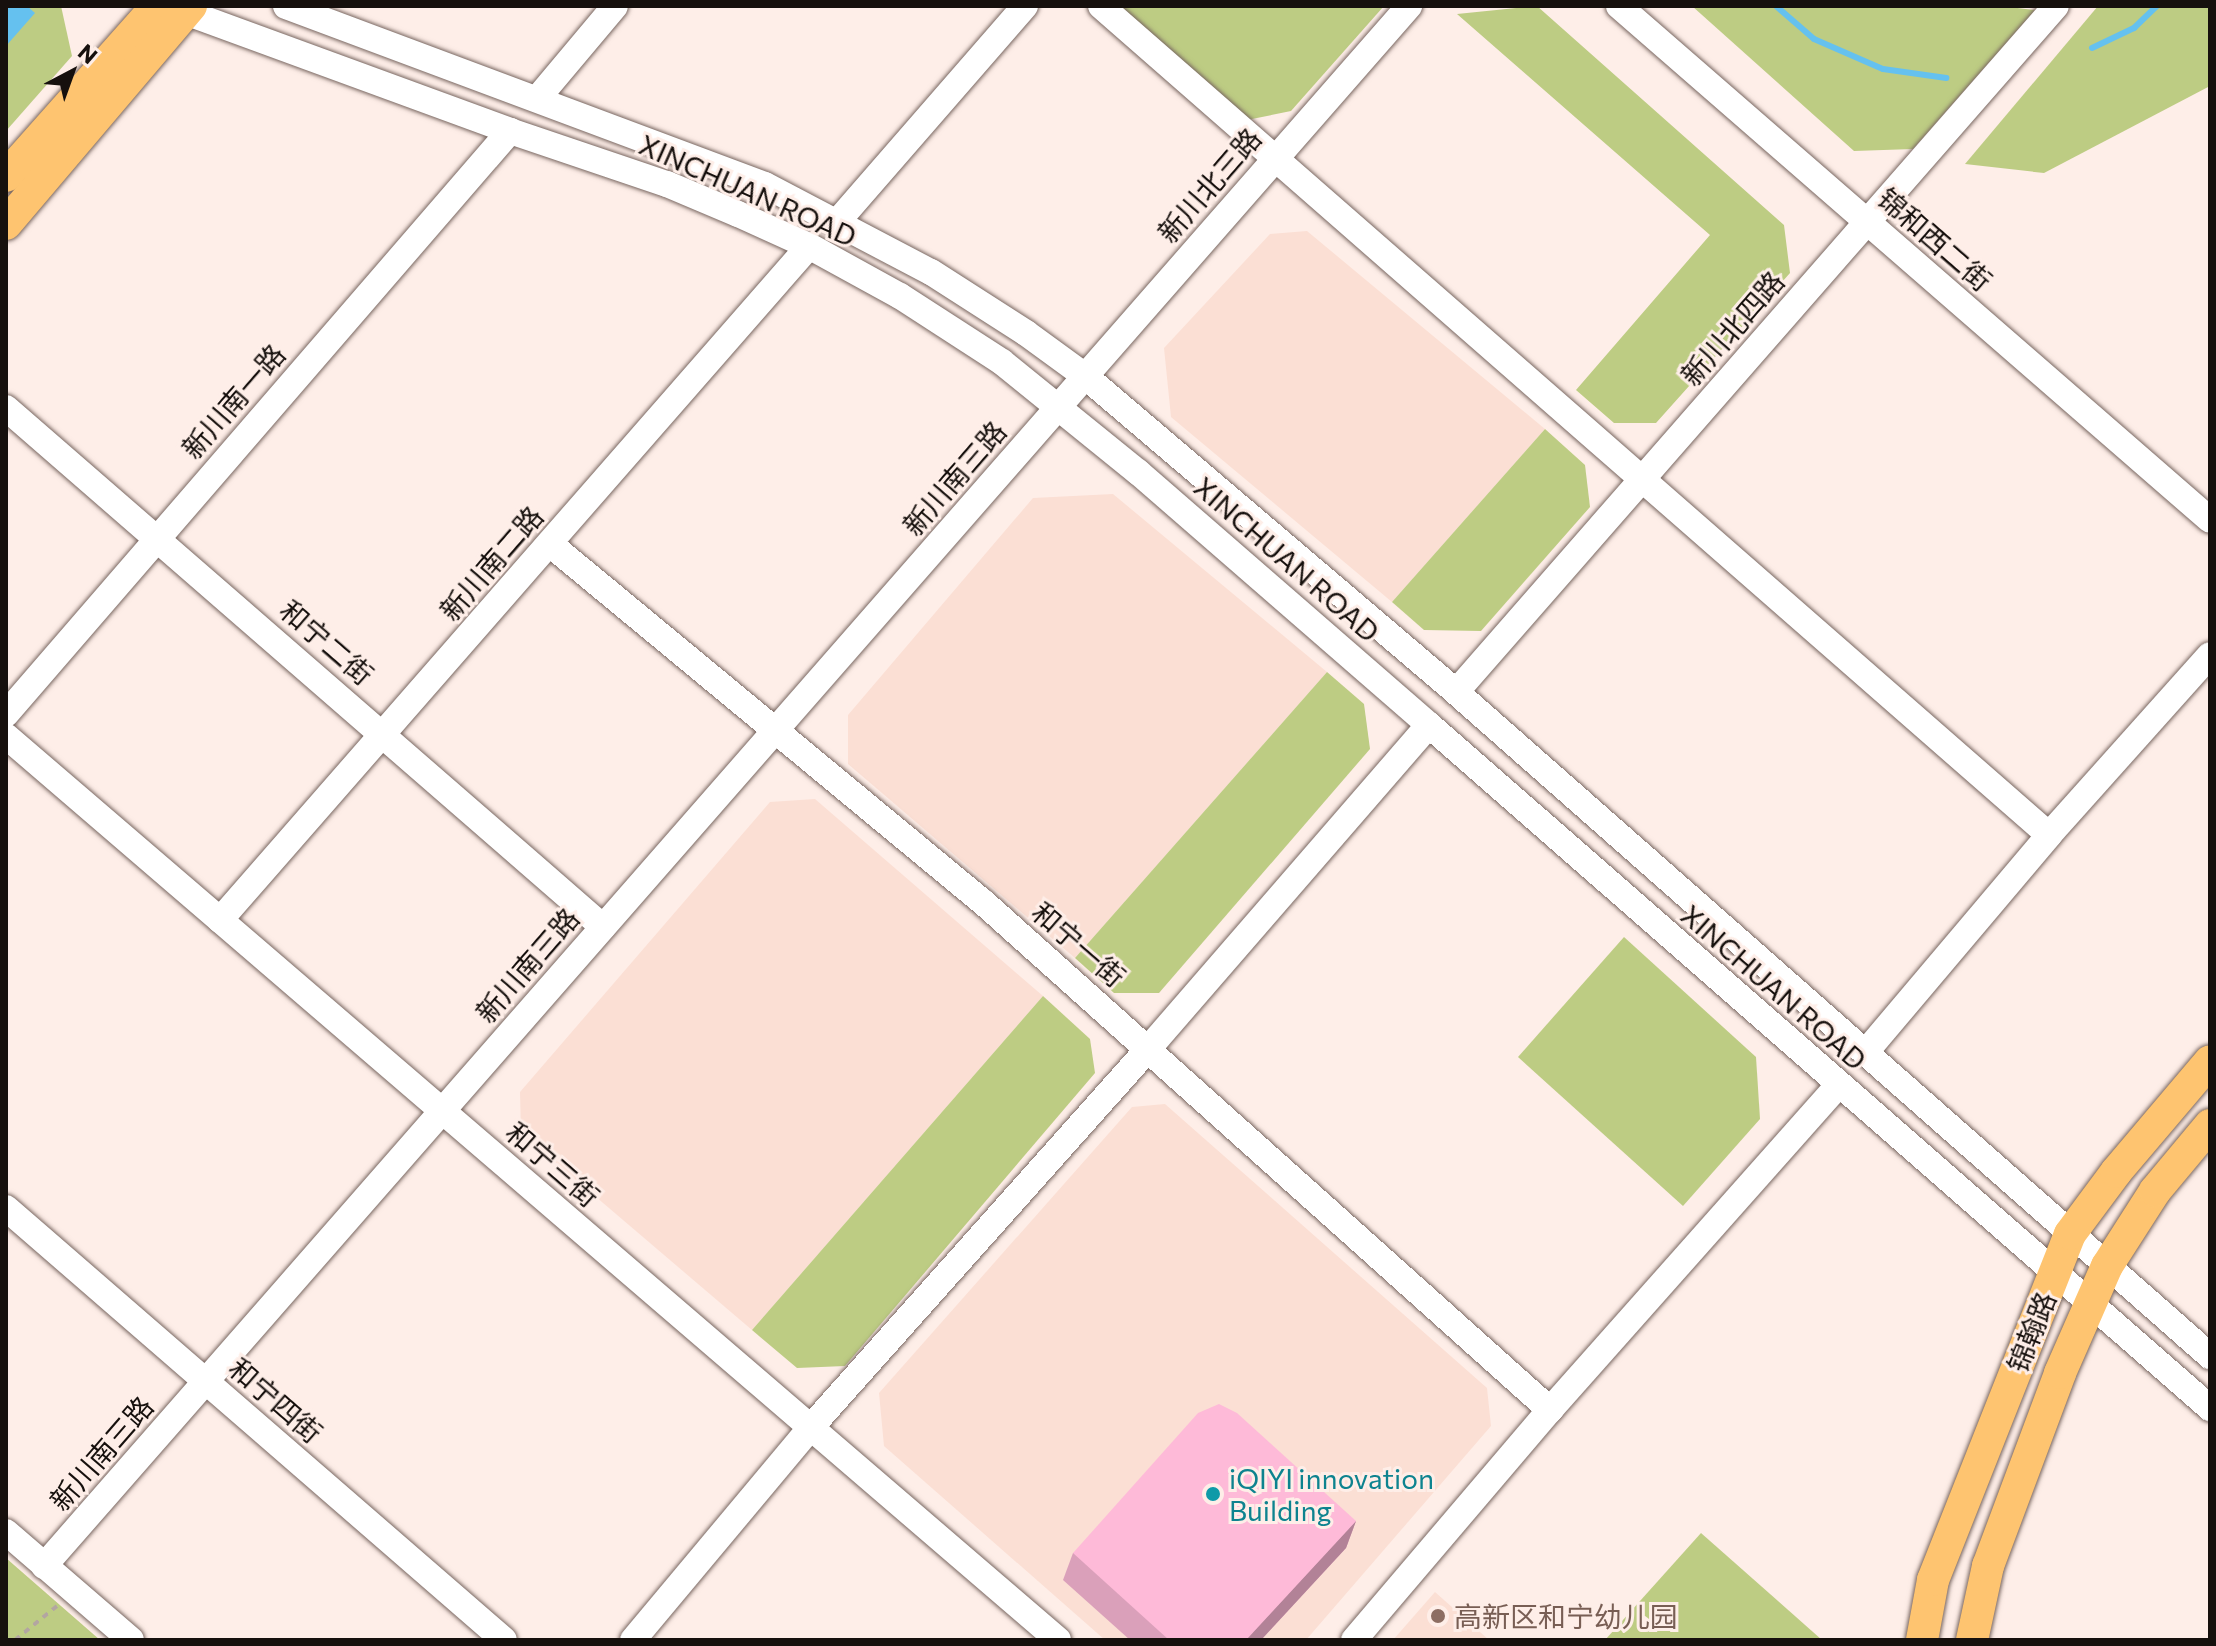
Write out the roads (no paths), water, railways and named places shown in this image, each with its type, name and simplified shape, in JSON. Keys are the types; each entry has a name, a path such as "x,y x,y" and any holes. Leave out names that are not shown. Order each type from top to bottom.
{"main road":[{"path":"6,176 176,8"},
{"path":"6,224 176,8"},
{"name":"锦翰路","path":"1922,1640 1933,1580 2070,1234 2116,1172 2210,1061"},
{"name":"锦翰路","path":"1972,1640 1988,1566 2060,1373 2107,1266 2155,1191 2210,1125"}],"street":[{"name":"XINCHUAN ROAD","path":"286,6 752,180 838,221 931,272 1026,333 1085,376 1456,692 2210,1356"},
{"path":"537,99 615,6"},
{"path":"838,221 1025,6"},
{"path":"1101,6 2049,835"},
{"name":"新川北三路","path":"1058,407 1409,6"},
{"name":"锦和西二街","path":"1619,6 2210,520"},
{"name":"新川北四路","path":"1456,692 2056,6"},
{"name":"XINCHUAN ROAD","path":"176,8 510,131 667,184 809,246 913,304 1002,362 1429,725 1838,1086 2210,1408"},
{"name":"新川南一路","path":"6,714 510,131"},
{"name":"新川南二路","path":"220,920 385,735 809,246"},
{"name":"新川南三路","path":"44,1566 1058,407"},
{"name":"和宁二街","path":"6,408 603,927"},
{"name":"和宁一街","path":"550,544 984,903 1550,1410"},
{"path":"1865,1053 2049,835 2210,655"},
{"path":"633,1640 811,1427 1149,1048 1429,725"},
{"name":"和宁三街","path":"6,736 1058,1640"},
{"path":"1354,1640 1550,1410 1838,1086"},
{"name":"和宁四街","path":"6,1208 504,1640"},
{"path":"6,1532 131,1640"}],"water":[{"path":"6,6 27,6 35,13 6,46"}],"waterway":[{"path":"1776,6 1814,39 1883,69 1946,78"},
{"path":"2092,48 2134,28 2157,6"}],"place":[{"name":"iQIYI innovation Building","path":"1213,1494"},
{"name":"高新区和宁幼儿园","path":"1438,1616"}]}
